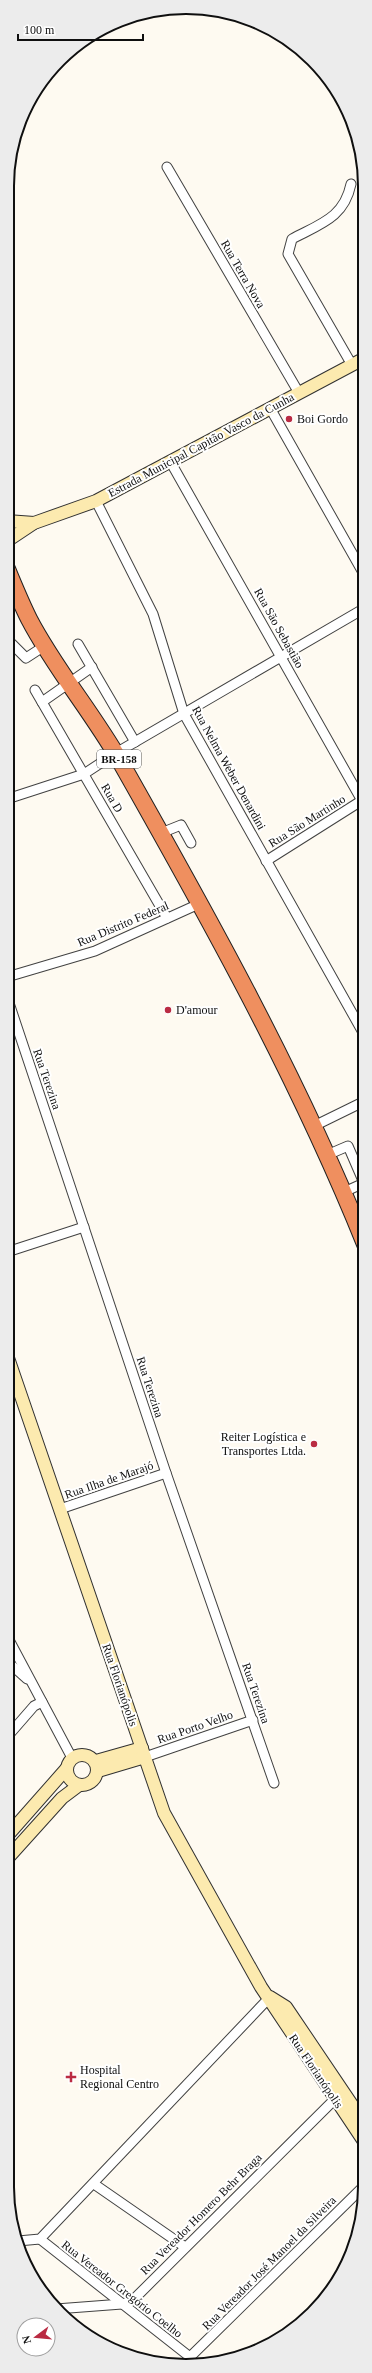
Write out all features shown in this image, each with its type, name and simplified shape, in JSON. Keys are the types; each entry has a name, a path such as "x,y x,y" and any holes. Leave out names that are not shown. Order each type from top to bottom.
{"highway":[{"name":"BR-158","path":"14,585 29,619 116,753 201,903 246,988 314,1126 358,1226"},
{"name":"BR-158","path":"14,605 29,619"}],"street":[{"name":"Rua Terra Nova","path":"167,167 299,393"},
{"path":"351,184 345,205 337,214 292,239 288,254 352,365"},
{"name":"Estrada Municipal Capitão Vasco da Cunha","path":"14,536 34,522 96,501 358,362"},
{"path":"270,408 358,564"},
{"name":"Rua São Sebastião","path":"170,461 282,656 358,795"},
{"name":"Rua Nelma Weber Denardini","path":"96,501 153,614 184,714 358,1024"},
{"name":"Estrada Municipal Capitão Vasco da Cunha","path":"14,521 34,522"},
{"path":"14,797 84,774 116,753 358,612"},
{"path":"78,644 135,742"},
{"path":"14,646 26,658 46,646"},
{"path":"42,702 92,667"},
{"name":"Rua D","path":"35,690 167,918"},
{"name":"Rua São Martinho","path":"266,861 358,807"},
{"path":"161,833 181,825 191,843"},
{"name":"Rua Distrito Federal","path":"14,975 95,951 201,903"},
{"name":"Rua Terezina","path":"14,1018 166,1473 274,1782"},
{"path":"314,1126 358,1104"},
{"path":"327,1154 348,1146 358,1169"},
{"path":"344,1192 358,1186"},
{"path":"14,1250 84,1227"},
{"name":"Rua Florianópolis","path":"14,1376 164,1813 245,1959 270,1997 277,2013 339,2095 358,2116"},
{"name":"Rua Ilha de Marajó","path":"60,1509 166,1473"},
{"path":"14,1649 42,1702 70,1763 71,1781 78,1786"},
{"path":"14,1667 31,1682"},
{"path":"14,1728 34,1706 42,1702"},
{"name":"Rua Porto Velho","path":"143,1752 253,1720"},
{"path":"97,1766 143,1752"},
{"path":"14,1828 70,1763 81,1755 90,1756 97,1766 96,1778 90,1783 78,1786 62,1798 14,1851"},
{"path":"23,2241 40,2239 94,2184 270,1997"},
{"name":"Rua Florianópolis","path":"339,2095 358,2130"},
{"name":"Rua Vereador Homero Behr Braga","path":"64,2308 122,2304 132,2301 339,2095"},
{"path":"94,2184 185,2247"},
{"name":"Rua Vereador José Manoel da Silveira","path":"190,2357 358,2192"},
{"name":"Rua Vereador Gregório Coelho","path":"40,2239 190,2357"}],"place":[{"name":"Boi Gordo","path":"289,419"},
{"name":"D'amour","path":"168,1010"},
{"name":"Reiter Logística e Transportes Ltda.","path":"314,1444"},
{"name":"Hospital Regional Centro","path":"71,2077"}]}
